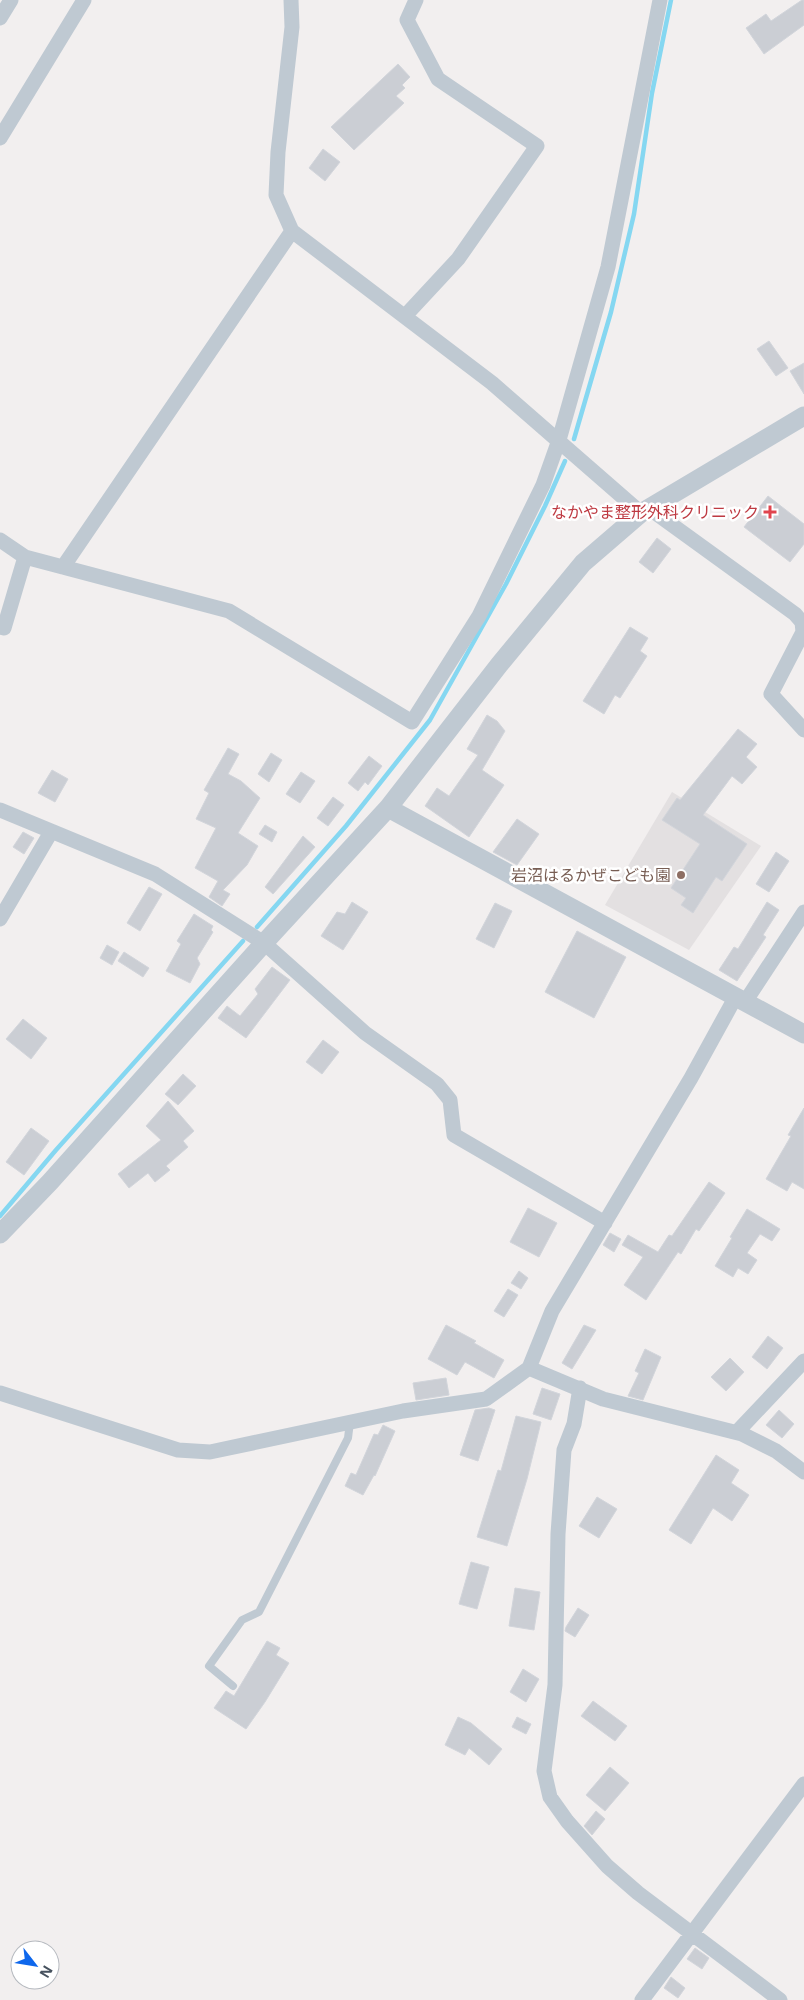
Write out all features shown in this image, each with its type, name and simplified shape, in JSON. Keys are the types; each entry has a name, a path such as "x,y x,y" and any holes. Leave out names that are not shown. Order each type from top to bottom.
{"street":[{"path":"0,18 11,0"},
{"path":"0,138 84,0"},
{"path":"291,0 292,27 278,152 276,195 292,231 492,383 645,511 795,614 802,622 803,632 771,694 804,730"},
{"path":"405,316 458,259 536,146 438,78 407,20 416,0"},
{"path":"0,540 25,557 229,611 412,722 479,616 543,485 559,440 608,267 660,0"},
{"path":"63,567 292,231"},
{"path":"0,1234 50,1182 264,942 388,808 499,664 583,563 645,511 804,416"},
{"path":"0,627 4,628 25,557"},
{"path":"388,808 804,1034"},
{"path":"0,810 155,874 264,942 365,1033 437,1084 450,1100 454,1135 605,1223"},
{"path":"0,919 51,832"},
{"path":"0,1393 178,1450 210,1452 403,1410 486,1399 529,1368 552,1311 691,1078 740,1000 804,912"},
{"path":"737,1432 804,1361"},
{"path":"529,1368 603,1399 737,1432 776,1451 804,1472"},
{"path":"580,1388 574,1424 564,1450 558,1534 555,1685 544,1771 550,1797 567,1821 607,1866 638,1893 780,2000"},
{"path":"642,2000 804,1784"}],"lane":[{"path":"233,1686 210,1666 242,1620 259,1612 348,1438 350,1422"}],"shaded area":[{"name":"岩沼はるかぜこども園","path":"672,792 761,846 689,950 605,905"}],"building":[{"path":"804,0 804,25 764,54 746,28 766,14 771,21"},
{"path":"398,64 410,77 402,85 405,88 396,96 404,103 354,150 331,127"},
{"path":"323,149 340,162 325,181 309,168"},
{"path":"769,341 788,368 776,376 757,349"},
{"path":"804,363 804,394 790,371"},
{"path":"768,496 804,524 804,544 790,562 744,527"},
{"path":"657,538 671,549 653,573 639,562"},
{"path":"630,627 648,638 640,651 647,656 620,698 615,695 604,714 583,701"},
{"path":"487,715 497,721 505,731 482,770 504,785 469,837 425,806 437,788 449,796 478,755 467,749"},
{"path":"738,729 757,744 746,757 757,767 742,784 732,776 703,815 747,844 722,881 716,877 693,913 681,905 686,898 671,888 700,844 662,820 677,798 680,800"},
{"path":"228,748 239,754 228,774 241,781 260,798 238,833 258,846 247,865 223,890 230,894 222,906 209,897 218,881 195,868 216,828 196,819 209,793 204,790"},
{"path":"271,753 282,760 269,782 258,774"},
{"path":"369,756 382,766 368,785 365,782 358,791 348,783"},
{"path":"52,770 68,779 55,802 38,793"},
{"path":"301,772 315,781 300,803 286,794"},
{"path":"333,797 344,805 328,826 317,818"},
{"path":"517,819 539,834 517,865 493,852"},
{"path":"265,825 277,832 272,842 259,834"},
{"path":"23,832 34,838 24,854 13,847"},
{"path":"303,836 315,847 273,894 265,887"},
{"path":"776,852 789,861 769,892 756,884"},
{"path":"149,887 162,894 140,931 127,923"},
{"path":"352,902 368,912 343,950 321,936 337,912 345,914"},
{"path":"767,902 779,910 763,935 766,937 737,981 719,970 734,947 738,949"},
{"path":"495,903 512,911 494,948 476,939"},
{"path":"194,914 213,926 211,930 213,932 197,958 200,964 190,983 166,971 181,944 177,941"},
{"path":"577,931 626,957 594,1018 545,992"},
{"path":"107,945 119,952 112,965 100,958"},
{"path":"124,952 149,968 143,977 118,961"},
{"path":"272,967 290,980 246,1038 218,1018 227,1006 240,1016 258,994 255,989"},
{"path":"23,1019 47,1038 31,1059 6,1039"},
{"path":"323,1040 339,1052 322,1074 306,1062"},
{"path":"183,1074 196,1086 178,1105 165,1094"},
{"path":"168,1101 194,1131 183,1141 188,1147 166,1166 170,1170 155,1182 148,1173 129,1188 118,1174 161,1140 146,1126"},
{"path":"804,1108 804,1189 792,1182 787,1191 766,1179 791,1136 788,1135"},
{"path":"31,1128 49,1141 24,1175 6,1162"},
{"path":"709,1182 725,1193 699,1231 696,1229 681,1254 678,1252 646,1300 624,1285 643,1257 622,1245 628,1235 658,1252 669,1235 672,1236"},
{"path":"528,1208 557,1223 539,1257 510,1242"},
{"path":"747,1209 780,1229 772,1241 760,1234 747,1253 757,1260 748,1274 738,1268 733,1277 715,1266"},
{"path":"610,1233 621,1239 614,1252 603,1245"},
{"path":"519,1271 528,1278 521,1289 511,1283"},
{"path":"508,1289 518,1295 504,1317 494,1311"},
{"path":"446,1325 476,1341 474,1343 504,1360 494,1378 465,1362 457,1375 428,1359"},
{"path":"584,1325 596,1330 572,1369 562,1363"},
{"path":"768,1336 783,1348 767,1369 752,1357"},
{"path":"645,1349 661,1357 643,1400 628,1396 639,1373 635,1371"},
{"path":"730,1358 744,1372 726,1391 711,1377"},
{"path":"446,1378 449,1395 416,1400 413,1383"},
{"path":"542,1388 560,1394 551,1420 533,1414"},
{"path":"489,1408 495,1410 478,1461 460,1455 475,1410"},
{"path":"779,1410 794,1424 782,1438 766,1425"},
{"path":"516,1416 541,1422 527,1479 507,1546 477,1537 498,1470 501,1471"},
{"path":"383,1425 395,1431 375,1476 363,1495 345,1486 351,1473 356,1475 374,1434 378,1435"},
{"path":"716,1455 739,1470 731,1483 749,1495 732,1521 713,1508 691,1544 669,1530"},
{"path":"597,1497 617,1509 599,1538 579,1526"},
{"path":"471,1562 489,1567 477,1609 459,1604"},
{"path":"515,1588 540,1592 534,1630 509,1626"},
{"path":"578,1608 589,1615 575,1637 565,1631"},
{"path":"267,1641 280,1648 276,1655 289,1663 246,1729 214,1708 226,1691 234,1696"},
{"path":"523,1669 539,1679 526,1702 510,1692"},
{"path":"593,1701 627,1726 615,1741 581,1716"},
{"path":"458,1717 471,1723 502,1749 489,1765 469,1748 465,1755 445,1745"},
{"path":"517,1717 531,1724 526,1734 512,1727"},
{"path":"610,1767 629,1783 605,1811 586,1795"},
{"path":"596,1811 605,1819 592,1835 584,1826"},
{"path":"695,1948 709,1958 702,1969 687,1959"},
{"path":"671,1977 685,1988 678,1998 664,1988"}],"waterway":[{"path":"574,439 611,312 634,214 652,93 671,0"},
{"path":"257,927 346,826 430,720 506,584 565,461"},
{"path":"0,1216 56,1150 243,941"}],"place":[{"name":"なかやま整形外科クリニック","path":"770,512"},
{"name":"岩沼はるかぜこども園","path":"681,875"}]}
